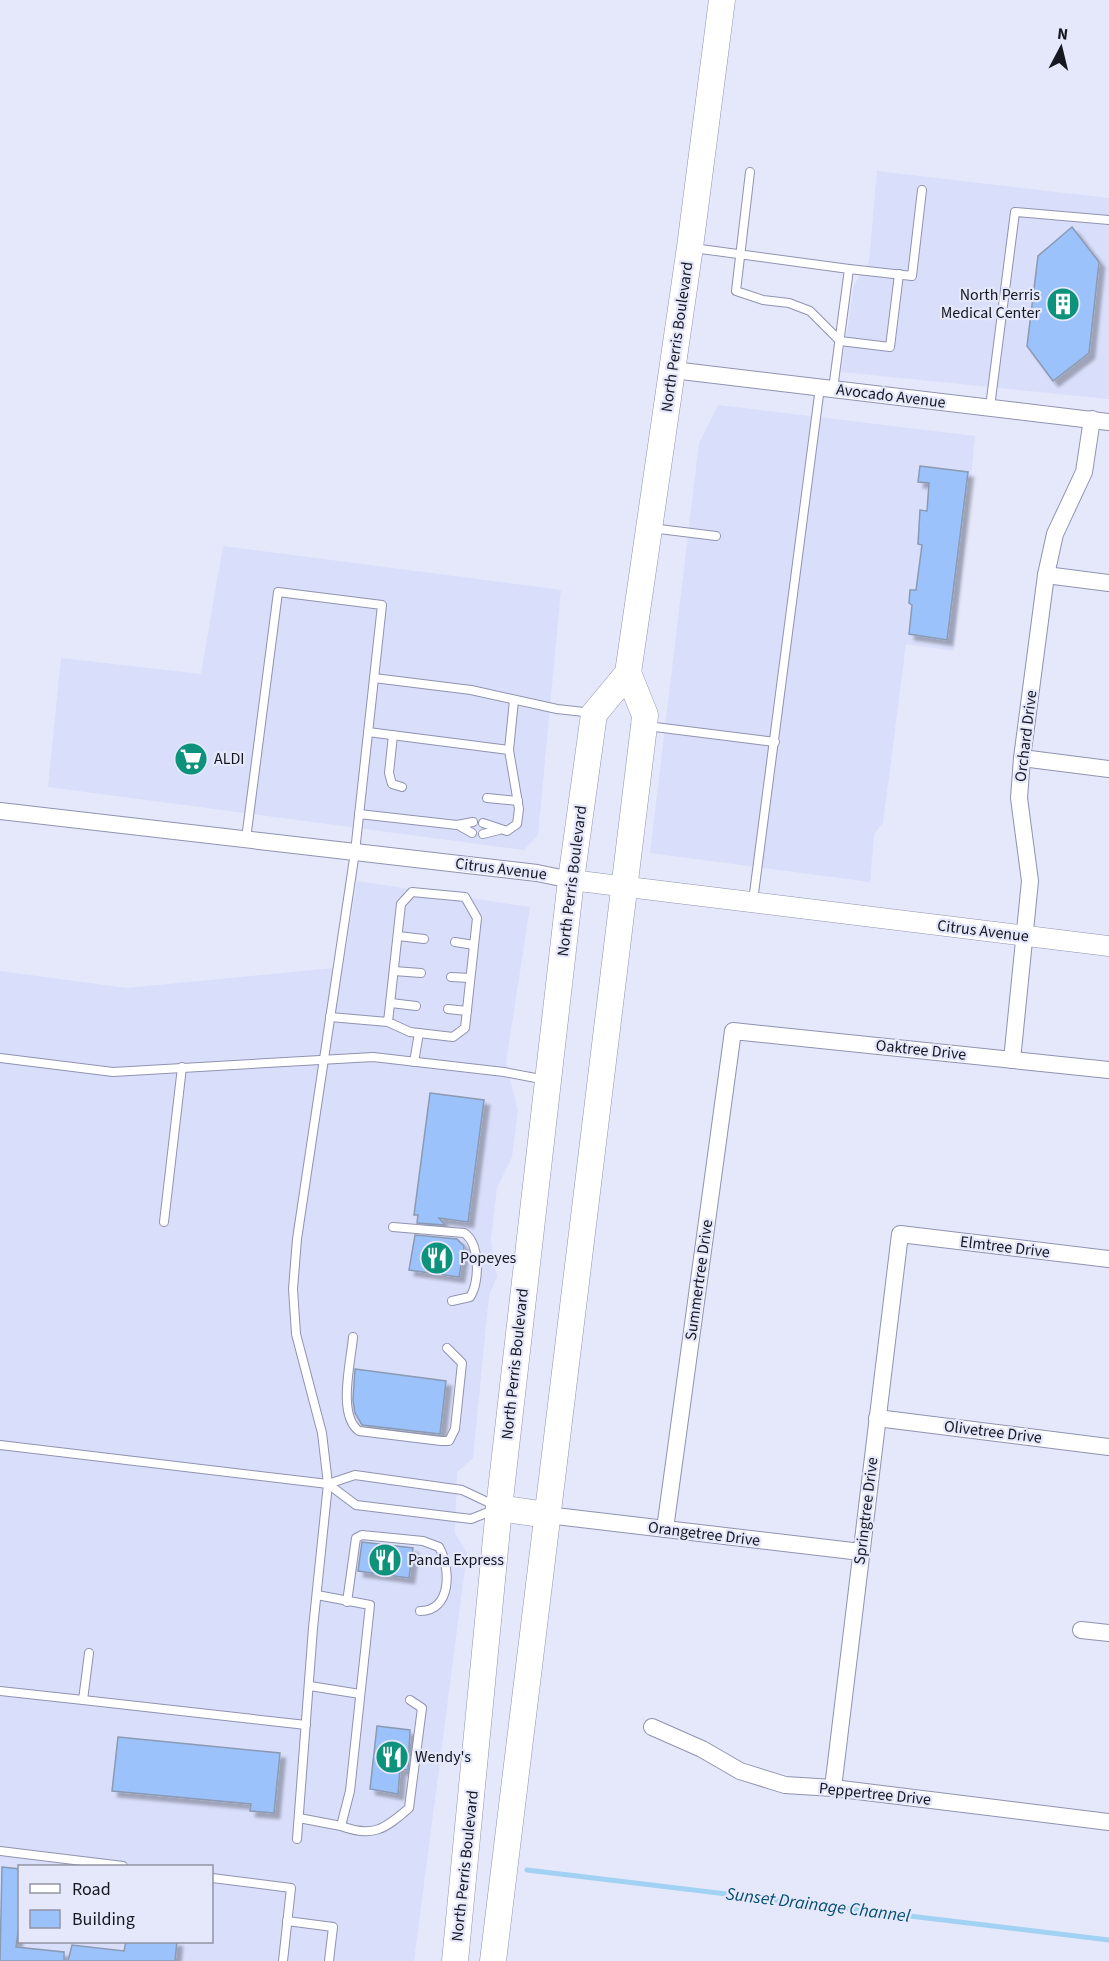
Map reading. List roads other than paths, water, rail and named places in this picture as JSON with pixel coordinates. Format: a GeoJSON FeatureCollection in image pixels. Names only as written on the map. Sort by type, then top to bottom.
{"type":"FeatureCollection","features":[{"type":"Feature","properties":{"kind":"main road","name":"North Perris Boulevard"},"geometry":{"type":"LineString","coordinates":[[628,673],[673,370],[722,0]]}},
{"type":"Feature","properties":{"kind":"main road"},"geometry":{"type":"LineString","coordinates":[[493,1961],[644,726],[645,715],[628,673],[594,714]]}},
{"type":"Feature","properties":{"kind":"main road","name":"North Perris Boulevard"},"geometry":{"type":"LineString","coordinates":[[455,1961],[499,1508],[547,1080],[594,714]]}},
{"type":"Feature","properties":{"kind":"main road"},"geometry":{"type":"LineString","coordinates":[[499,1508],[547,1515]]}},
{"type":"Feature","properties":{"kind":"main road"},"geometry":{"type":"LineString","coordinates":[[459,1931],[472,1961]]}},
{"type":"Feature","properties":{"kind":"street","name":"Avocado Avenue"},"geometry":{"type":"LineString","coordinates":[[673,370],[1101,420]]}},
{"type":"Feature","properties":{"kind":"street","name":"Orchard Drive"},"geometry":{"type":"LineString","coordinates":[[1012,1060],[1030,881],[1019,798],[1022,758],[1046,575],[1055,534],[1084,472],[1101,420]]}},
{"type":"Feature","properties":{"kind":"street"},"geometry":{"type":"LineString","coordinates":[[1046,575],[1109,583]]}},
{"type":"Feature","properties":{"kind":"street"},"geometry":{"type":"LineString","coordinates":[[1022,758],[1109,769]]}},
{"type":"Feature","properties":{"kind":"street","name":"Citrus Avenue"},"geometry":{"type":"LineString","coordinates":[[0,811],[537,873],[623,888],[1109,946]]}},
{"type":"Feature","properties":{"kind":"street","name":"Oaktree Drive"},"geometry":{"type":"LineString","coordinates":[[733,1031],[1109,1070]]}},
{"type":"Feature","properties":{"kind":"street","name":"Summertree Drive"},"geometry":{"type":"LineString","coordinates":[[665,1530],[733,1031]]}},
{"type":"Feature","properties":{"kind":"street","name":"Elmtree Drive"},"geometry":{"type":"LineString","coordinates":[[900,1234],[1109,1259]]}},
{"type":"Feature","properties":{"kind":"street","name":"Springtree Drive"},"geometry":{"type":"LineString","coordinates":[[833,1788],[900,1234]]}},
{"type":"Feature","properties":{"kind":"street","name":"Olivetree Drive"},"geometry":{"type":"LineString","coordinates":[[876,1418],[1109,1447]]}},
{"type":"Feature","properties":{"kind":"street","name":"Orangetree Drive"},"geometry":{"type":"LineString","coordinates":[[547,1515],[861,1552]]}},
{"type":"Feature","properties":{"kind":"street"},"geometry":{"type":"LineString","coordinates":[[1082,1630],[1109,1633]]}},
{"type":"Feature","properties":{"kind":"street","name":"Peppertree Drive"},"geometry":{"type":"LineString","coordinates":[[652,1727],[702,1749],[740,1771],[785,1785],[833,1788],[1109,1822]]}},
{"type":"Feature","properties":{"kind":"lane"},"geometry":{"type":"LineString","coordinates":[[750,172],[736,291],[763,300],[789,303],[810,311],[840,342],[890,347],[899,274]]}},
{"type":"Feature","properties":{"kind":"lane"},"geometry":{"type":"LineString","coordinates":[[690,247],[912,276],[922,190]]}},
{"type":"Feature","properties":{"kind":"lane"},"geometry":{"type":"LineString","coordinates":[[990,407],[1015,212],[1109,220]]}},
{"type":"Feature","properties":{"kind":"lane"},"geometry":{"type":"LineString","coordinates":[[753,903],[826,388],[840,342],[849,269]]}},
{"type":"Feature","properties":{"kind":"lane"},"geometry":{"type":"LineString","coordinates":[[650,528],[716,536]]}},
{"type":"Feature","properties":{"kind":"lane"},"geometry":{"type":"LineString","coordinates":[[246,839],[278,592],[382,605],[355,852],[297,1239],[293,1289],[296,1334],[322,1433],[328,1484],[297,1839]]}},
{"type":"Feature","properties":{"kind":"lane"},"geometry":{"type":"LineString","coordinates":[[374,678],[471,690],[594,714]]}},
{"type":"Feature","properties":{"kind":"lane"},"geometry":{"type":"LineString","coordinates":[[483,823],[507,831],[517,824],[518,801],[509,750],[514,700]]}},
{"type":"Feature","properties":{"kind":"lane"},"geometry":{"type":"LineString","coordinates":[[644,726],[775,742]]}},
{"type":"Feature","properties":{"kind":"lane"},"geometry":{"type":"LineString","coordinates":[[368,732],[509,750]]}},
{"type":"Feature","properties":{"kind":"lane"},"geometry":{"type":"LineString","coordinates":[[393,735],[389,773],[392,783],[402,787]]}},
{"type":"Feature","properties":{"kind":"lane"},"geometry":{"type":"LineString","coordinates":[[487,798],[518,801]]}},
{"type":"Feature","properties":{"kind":"lane"},"geometry":{"type":"LineString","coordinates":[[359,814],[457,825],[473,822]]}},
{"type":"Feature","properties":{"kind":"lane"},"geometry":{"type":"LineString","coordinates":[[457,825],[472,833]]}},
{"type":"Feature","properties":{"kind":"lane"},"geometry":{"type":"LineString","coordinates":[[483,834],[499,830]]}},
{"type":"Feature","properties":{"kind":"lane"},"geometry":{"type":"LineString","coordinates":[[330,1017],[388,1022],[419,1033],[453,1037],[465,1028],[477,918],[465,897],[412,892],[401,904],[388,1022]]}},
{"type":"Feature","properties":{"kind":"lane"},"geometry":{"type":"LineString","coordinates":[[398,936],[424,939]]}},
{"type":"Feature","properties":{"kind":"lane"},"geometry":{"type":"LineString","coordinates":[[455,942],[474,945]]}},
{"type":"Feature","properties":{"kind":"lane"},"geometry":{"type":"LineString","coordinates":[[394,970],[421,973]]}},
{"type":"Feature","properties":{"kind":"lane"},"geometry":{"type":"LineString","coordinates":[[451,977],[470,978]]}},
{"type":"Feature","properties":{"kind":"lane"},"geometry":{"type":"LineString","coordinates":[[390,1003],[416,1006]]}},
{"type":"Feature","properties":{"kind":"lane"},"geometry":{"type":"LineString","coordinates":[[448,1009],[467,1011]]}},
{"type":"Feature","properties":{"kind":"lane"},"geometry":{"type":"LineString","coordinates":[[414,1062],[419,1033]]}},
{"type":"Feature","properties":{"kind":"lane"},"geometry":{"type":"LineString","coordinates":[[0,1058],[113,1072],[373,1058],[547,1080]]}},
{"type":"Feature","properties":{"kind":"lane"},"geometry":{"type":"LineString","coordinates":[[164,1221],[182,1067]]}},
{"type":"Feature","properties":{"kind":"lane"},"geometry":{"type":"LineString","coordinates":[[393,1227],[464,1233],[469,1236],[473,1244],[476,1282],[474,1290],[470,1297],[452,1301]]}},
{"type":"Feature","properties":{"kind":"lane"},"geometry":{"type":"LineString","coordinates":[[353,1337],[346,1409],[354,1427],[359,1431],[441,1441],[449,1441],[455,1429],[462,1363],[447,1348]]}},
{"type":"Feature","properties":{"kind":"lane"},"geometry":{"type":"LineString","coordinates":[[0,1445],[328,1484],[355,1476],[462,1490],[499,1508]]}},
{"type":"Feature","properties":{"kind":"lane"},"geometry":{"type":"LineString","coordinates":[[328,1484],[356,1505],[471,1519],[499,1508]]}},
{"type":"Feature","properties":{"kind":"lane"},"geometry":{"type":"LineString","coordinates":[[347,1602],[356,1538],[362,1535],[423,1541],[439,1547],[443,1554],[446,1579],[445,1593],[439,1606],[431,1611],[420,1611]]}},
{"type":"Feature","properties":{"kind":"lane"},"geometry":{"type":"LineString","coordinates":[[317,1595],[370,1605],[350,1791],[342,1826]]}},
{"type":"Feature","properties":{"kind":"lane"},"geometry":{"type":"LineString","coordinates":[[83,1700],[89,1653]]}},
{"type":"Feature","properties":{"kind":"lane"},"geometry":{"type":"LineString","coordinates":[[310,1686],[360,1694]]}},
{"type":"Feature","properties":{"kind":"lane"},"geometry":{"type":"LineString","coordinates":[[0,1691],[306,1725]]}},
{"type":"Feature","properties":{"kind":"lane"},"geometry":{"type":"LineString","coordinates":[[299,1818],[371,1832],[382,1829],[409,1808],[422,1708],[410,1700]]}},
{"type":"Feature","properties":{"kind":"lane"},"geometry":{"type":"LineString","coordinates":[[0,1851],[115,1865]]}},
{"type":"Feature","properties":{"kind":"lane"},"geometry":{"type":"LineString","coordinates":[[213,1878],[291,1888],[282,1961]]}},
{"type":"Feature","properties":{"kind":"lane"},"geometry":{"type":"LineString","coordinates":[[287,1922],[333,1927],[329,1961]]}},
{"type":"Feature","properties":{"kind":"waterway","name":"Sunset Drainage Channel"},"geometry":{"type":"LineString","coordinates":[[527,1870],[1109,1940]]}},
{"type":"Feature","properties":{"kind":"place","name":"North Perris Medical Center"},"geometry":{"type":"Point","coordinates":[1063,304]}},
{"type":"Feature","properties":{"kind":"place","name":"ALDI"},"geometry":{"type":"Point","coordinates":[191,759]}},
{"type":"Feature","properties":{"kind":"place","name":"Popeyes"},"geometry":{"type":"Point","coordinates":[437,1258]}},
{"type":"Feature","properties":{"kind":"place","name":"Panda Express"},"geometry":{"type":"Point","coordinates":[385,1560]}},
{"type":"Feature","properties":{"kind":"place","name":"Wendy's"},"geometry":{"type":"Point","coordinates":[392,1757]}}]}
